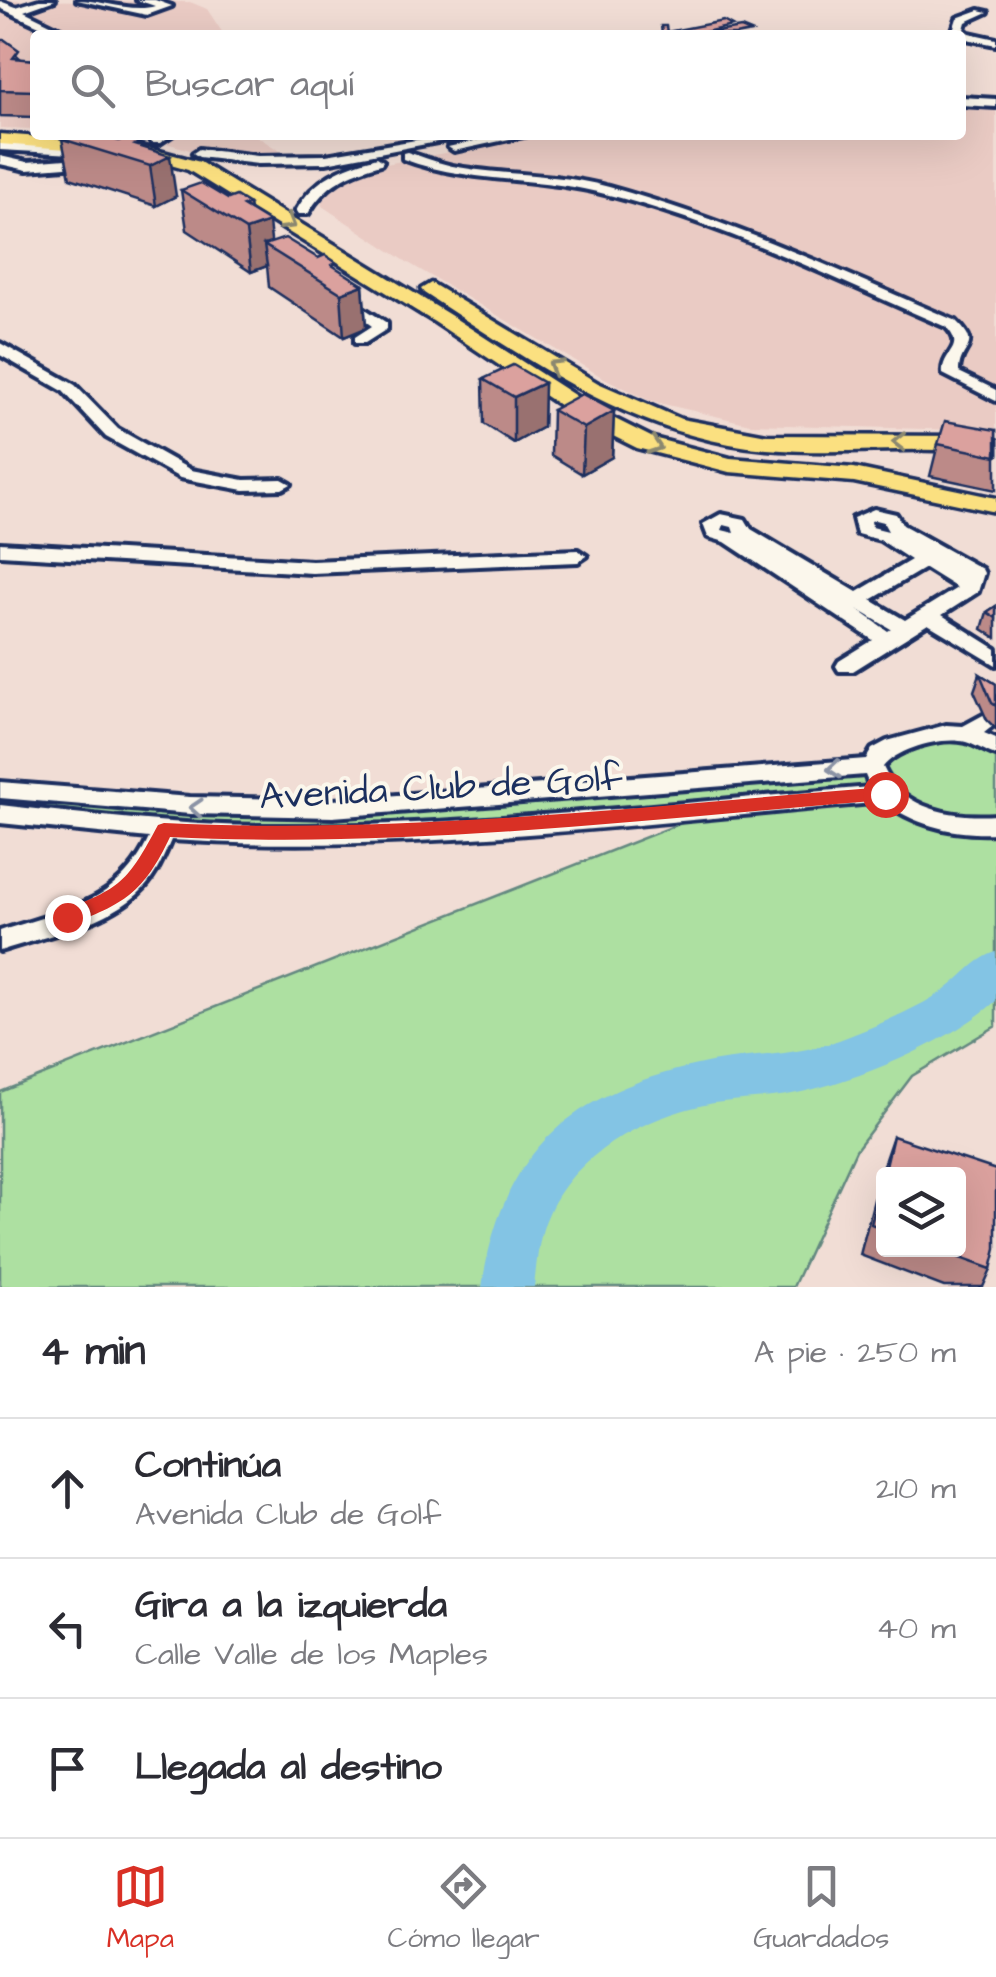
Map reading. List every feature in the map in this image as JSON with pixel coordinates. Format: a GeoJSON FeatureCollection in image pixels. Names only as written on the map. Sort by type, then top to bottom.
{"type":"FeatureCollection","features":[{"type":"Feature","properties":{"kind":"main road"},"geometry":{"type":"LineString","coordinates":[[0,128],[30,130]]}},
{"type":"Feature","properties":{"kind":"main road"},"geometry":{"type":"LineString","coordinates":[[0,138],[30,139]]}},
{"type":"Feature","properties":{"kind":"main road"},"geometry":{"type":"LineString","coordinates":[[45,140],[195,146],[619,406],[664,424],[769,442],[996,446]]}},
{"type":"Feature","properties":{"kind":"main road"},"geometry":{"type":"LineString","coordinates":[[154,142],[443,319],[591,416],[645,443],[729,465],[854,475],[996,506]]}},
{"type":"Feature","properties":{"kind":"street"},"geometry":{"type":"LineString","coordinates":[[7,15],[50,0]]}},
{"type":"Feature","properties":{"kind":"street"},"geometry":{"type":"LineString","coordinates":[[82,0],[148,12],[167,6],[142,0]]}},
{"type":"Feature","properties":{"kind":"street"},"geometry":{"type":"LineString","coordinates":[[0,4],[7,15],[30,30]]}},
{"type":"Feature","properties":{"kind":"street"},"geometry":{"type":"LineString","coordinates":[[958,30],[961,20],[982,12]]}},
{"type":"Feature","properties":{"kind":"street"},"geometry":{"type":"LineString","coordinates":[[7,15],[53,30]]}},
{"type":"Feature","properties":{"kind":"street"},"geometry":{"type":"LineString","coordinates":[[966,36],[996,42]]}},
{"type":"Feature","properties":{"kind":"street"},"geometry":{"type":"LineString","coordinates":[[966,101],[996,104]]}},
{"type":"Feature","properties":{"kind":"street"},"geometry":{"type":"LineString","coordinates":[[195,146],[258,160],[326,160],[440,140]]}},
{"type":"Feature","properties":{"kind":"street"},"geometry":{"type":"LineString","coordinates":[[303,210],[309,196],[326,181],[365,164],[494,140]]}},
{"type":"Feature","properties":{"kind":"street"},"geometry":{"type":"LineString","coordinates":[[0,160],[16,166],[50,157],[154,142]]}},
{"type":"Feature","properties":{"kind":"street"},"geometry":{"type":"LineString","coordinates":[[0,146],[24,147],[50,157],[114,164]]}},
{"type":"Feature","properties":{"kind":"street"},"geometry":{"type":"LineString","coordinates":[[406,156],[442,168],[578,184],[711,222],[952,324],[962,335],[963,345],[950,365],[951,374],[996,396]]}},
{"type":"Feature","properties":{"kind":"street"},"geometry":{"type":"LineString","coordinates":[[332,291],[382,326],[360,340]]}},
{"type":"Feature","properties":{"kind":"street"},"geometry":{"type":"LineString","coordinates":[[0,348],[70,388],[112,433],[186,474],[244,484],[282,484]]}},
{"type":"Feature","properties":{"kind":"street"},"geometry":{"type":"LineString","coordinates":[[0,549],[312,567],[578,556]]}},
{"type":"Feature","properties":{"kind":"street"},"geometry":{"type":"LineString","coordinates":[[846,666],[971,588],[931,556],[849,605]]}},
{"type":"Feature","properties":{"kind":"street"},"geometry":{"type":"LineString","coordinates":[[796,572],[896,635]]}},
{"type":"Feature","properties":{"kind":"street"},"geometry":{"type":"LineString","coordinates":[[933,612],[971,636],[996,658]]}},
{"type":"Feature","properties":{"kind":"street"},"geometry":{"type":"LineString","coordinates":[[971,636],[996,646]]}},
{"type":"Feature","properties":{"kind":"street","name":"Avenida Club de Golf"},"geometry":{"type":"LineString","coordinates":[[0,790],[206,809],[300,811],[872,766],[880,755],[916,738],[946,733],[985,734]]}},
{"type":"Feature","properties":{"kind":"street"},"geometry":{"type":"LineString","coordinates":[[872,766],[885,794]]}},
{"type":"Feature","properties":{"kind":"street","name":"Avenida Club de Golf"},"geometry":{"type":"LineString","coordinates":[[0,814],[164,830],[269,835],[380,833],[885,794],[914,809],[984,826],[996,839]]}},
{"type":"Feature","properties":{"kind":"street"},"geometry":{"type":"LineString","coordinates":[[0,941],[101,904],[132,886],[164,830]]}},
{"type":"Feature","properties":{"kind":"shaded area"},"geometry":{"type":"Polygon","coordinates":[[[0,0],[190,2],[207,9],[221,30],[30,30],[30,129],[0,128],[0,0]]]}},
{"type":"Feature","properties":{"kind":"shaded area"},"geometry":{"type":"Polygon","coordinates":[[[966,106],[996,109],[996,431],[750,424],[650,401],[602,377],[407,262],[322,206],[321,201],[337,183],[375,166],[513,140],[966,140],[966,106]]]}},
{"type":"Feature","properties":{"kind":"shaded area"},"geometry":{"type":"Polygon","coordinates":[[[156,140],[263,140],[295,161],[200,153],[156,140]]]}},
{"type":"Feature","properties":{"kind":"green space"},"geometry":{"type":"Polygon","coordinates":[[[946,733],[996,747],[996,1026],[912,1076],[856,1150],[793,1287],[0,1287],[0,1092],[722,807],[380,833],[0,814],[0,791],[206,809],[872,766],[946,733]]]}},
{"type":"Feature","properties":{"kind":"building"},"geometry":{"type":"Polygon","coordinates":[[[723,21],[732,26],[714,30],[677,30],[723,21]]]}},
{"type":"Feature","properties":{"kind":"building"},"geometry":{"type":"Polygon","coordinates":[[[0,40],[5,40],[19,50],[13,58],[30,60],[30,91],[0,90],[0,40]]]}},
{"type":"Feature","properties":{"kind":"building"},"geometry":{"type":"Polygon","coordinates":[[[65,140],[131,140],[170,156],[150,166],[65,140]]]}},
{"type":"Feature","properties":{"kind":"building"},"geometry":{"type":"Polygon","coordinates":[[[201,183],[228,199],[236,196],[249,204],[243,206],[269,222],[246,230],[181,190],[201,183]]]}},
{"type":"Feature","properties":{"kind":"building"},"geometry":{"type":"Polygon","coordinates":[[[285,238],[318,258],[325,255],[337,263],[332,265],[363,285],[341,293],[264,245],[285,238]]]}},
{"type":"Feature","properties":{"kind":"building"},"geometry":{"type":"Polygon","coordinates":[[[513,365],[544,383],[514,397],[483,379],[513,365]]]}},
{"type":"Feature","properties":{"kind":"building"},"geometry":{"type":"Polygon","coordinates":[[[582,394],[614,411],[584,428],[552,410],[582,394]]]}},
{"type":"Feature","properties":{"kind":"building"},"geometry":{"type":"Polygon","coordinates":[[[945,421],[996,430],[996,456],[938,444],[945,421]]]}},
{"type":"Feature","properties":{"kind":"building"},"geometry":{"type":"Polygon","coordinates":[[[980,674],[996,684],[996,706],[992,703],[980,674]]]}},
{"type":"Feature","properties":{"kind":"building"},"geometry":{"type":"Polygon","coordinates":[[[893,1136],[996,1170],[996,1249],[991,1269],[958,1257],[966,1257],[966,1167],[886,1167],[893,1136]]]}},
{"type":"Feature","properties":{"kind":"waterway"},"geometry":{"type":"LineString","coordinates":[[508,1287],[514,1244],[525,1207],[543,1175],[595,1127],[666,1095],[717,1082],[797,1073],[855,1055],[946,1013],[978,990],[996,970]]}},
{"type":"Feature","properties":{"kind":"route"},"geometry":{"type":"LineString","coordinates":[[67,917],[132,886],[164,830],[269,835],[380,833],[885,794]]}}]}
